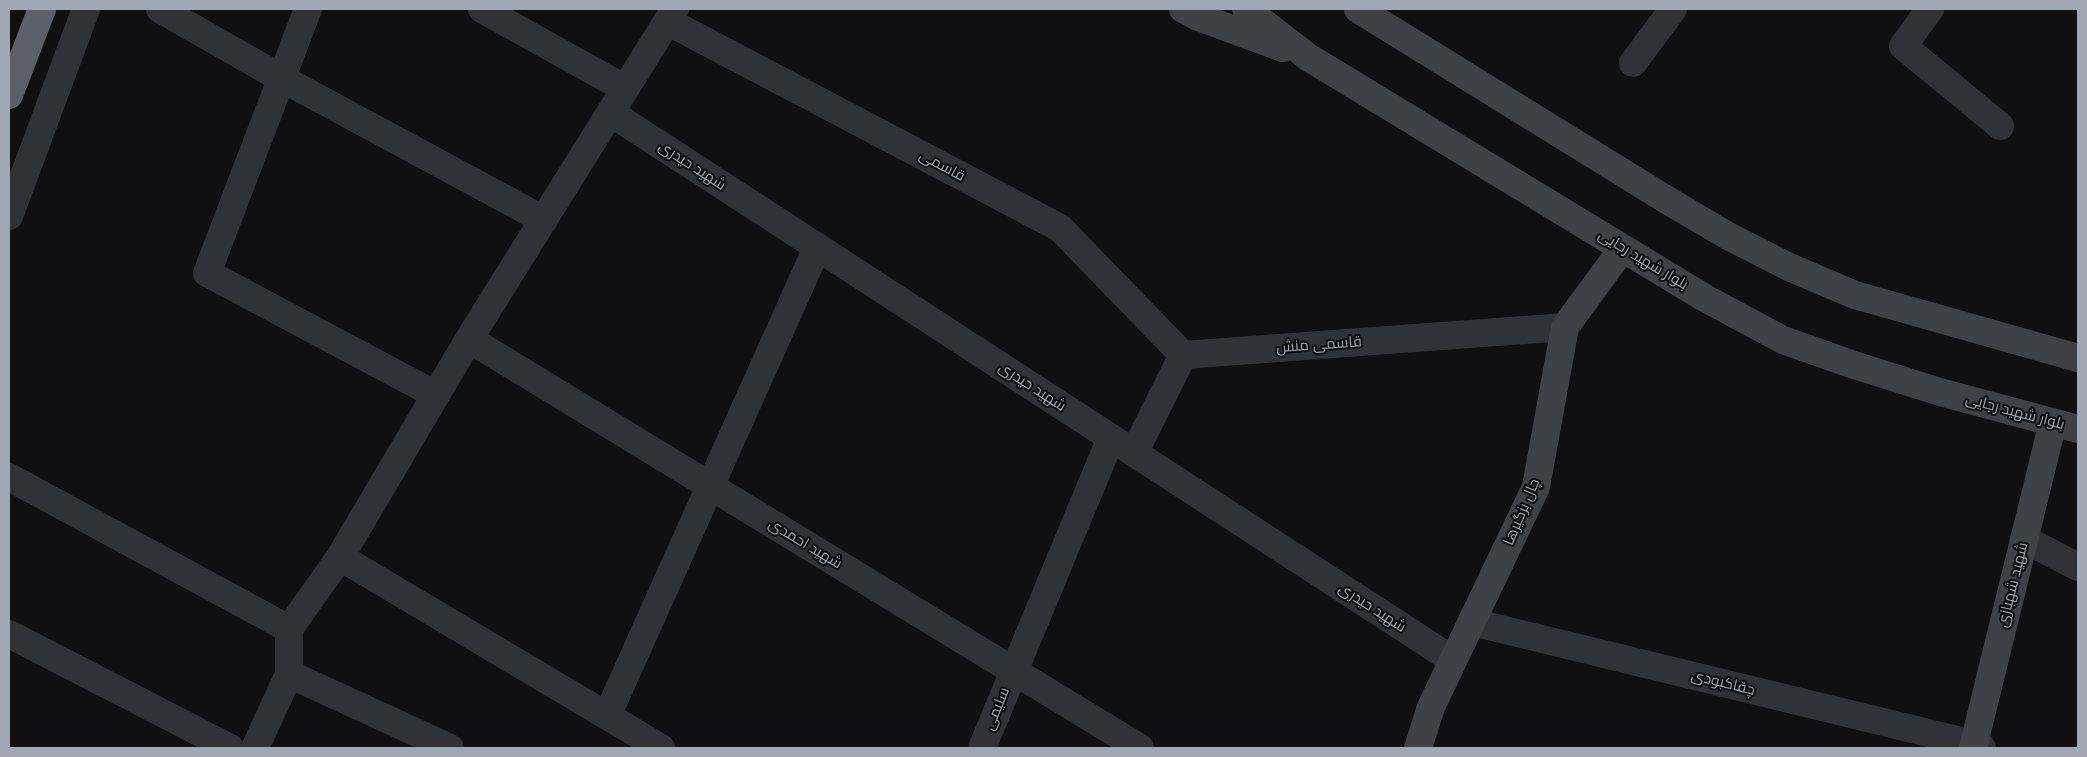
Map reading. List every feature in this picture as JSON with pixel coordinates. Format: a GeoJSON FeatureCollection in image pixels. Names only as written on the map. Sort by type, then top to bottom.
{"type":"FeatureCollection","features":[{"type":"Feature","properties":{"kind":"highway"},"geometry":{"type":"LineString","coordinates":[[9,95],[42,9]]}},
{"type":"Feature","properties":{"kind":"main road"},"geometry":{"type":"LineString","coordinates":[[1183,9],[1196,16],[1308,57]]}},
{"type":"Feature","properties":{"kind":"main road","name":"بلوار شهید رجایی"},"geometry":{"type":"LineString","coordinates":[[1246,9],[1308,57],[1703,297],[1783,340],[1940,392],[2066,426]]}},
{"type":"Feature","properties":{"kind":"main road"},"geometry":{"type":"LineString","coordinates":[[1358,9],[1728,236],[1789,267],[1855,295],[2078,358]]}},
{"type":"Feature","properties":{"kind":"main road","name":"چال بزگیرها"},"geometry":{"type":"LineString","coordinates":[[1418,748],[1431,707],[1536,487],[1565,328],[1623,248]]}},
{"type":"Feature","properties":{"kind":"main road","name":"شهید شهبازی"},"geometry":{"type":"LineString","coordinates":[[1976,747],[2024,539],[2066,426]]}},
{"type":"Feature","properties":{"kind":"street"},"geometry":{"type":"LineString","coordinates":[[9,216],[86,9]]}},
{"type":"Feature","properties":{"kind":"street"},"geometry":{"type":"LineString","coordinates":[[160,9],[281,78],[544,220]]}},
{"type":"Feature","properties":{"kind":"street"},"geometry":{"type":"LineString","coordinates":[[308,9],[207,273],[436,395]]}},
{"type":"Feature","properties":{"kind":"street"},"geometry":{"type":"LineString","coordinates":[[482,9],[624,88]]}},
{"type":"Feature","properties":{"kind":"street"},"geometry":{"type":"LineString","coordinates":[[1633,63],[1673,9]]}},
{"type":"Feature","properties":{"kind":"street"},"geometry":{"type":"LineString","coordinates":[[1930,9],[1904,46],[2000,126]]}},
{"type":"Feature","properties":{"kind":"street"},"geometry":{"type":"LineString","coordinates":[[255,748],[289,674],[289,629],[340,557],[469,339],[671,15]]}},
{"type":"Feature","properties":{"kind":"street","name":"قاسمی"},"geometry":{"type":"LineString","coordinates":[[671,15],[1060,228],[1183,355]]}},
{"type":"Feature","properties":{"kind":"street","name":"شهید حیدری"},"geometry":{"type":"LineString","coordinates":[[611,114],[1453,660]]}},
{"type":"Feature","properties":{"kind":"street"},"geometry":{"type":"LineString","coordinates":[[607,716],[818,248]]}},
{"type":"Feature","properties":{"kind":"street","name":"قاسمی منش"},"geometry":{"type":"LineString","coordinates":[[1183,355],[1565,328]]}},
{"type":"Feature","properties":{"kind":"street","name":"شهید احمدی"},"geometry":{"type":"LineString","coordinates":[[469,339],[1140,748]]}},
{"type":"Feature","properties":{"kind":"street"},"geometry":{"type":"LineString","coordinates":[[1134,453],[1183,355]]}},
{"type":"Feature","properties":{"kind":"street","name":"سلیمی"},"geometry":{"type":"LineString","coordinates":[[982,748],[1111,438]]}},
{"type":"Feature","properties":{"kind":"street"},"geometry":{"type":"LineString","coordinates":[[9,477],[289,629]]}},
{"type":"Feature","properties":{"kind":"street"},"geometry":{"type":"LineString","coordinates":[[2024,539],[2078,567]]}},
{"type":"Feature","properties":{"kind":"street"},"geometry":{"type":"LineString","coordinates":[[340,557],[662,748]]}},
{"type":"Feature","properties":{"kind":"street","name":"چقاکبودی"},"geometry":{"type":"LineString","coordinates":[[1472,622],[1976,747]]}},
{"type":"Feature","properties":{"kind":"street"},"geometry":{"type":"LineString","coordinates":[[9,634],[230,748]]}},
{"type":"Feature","properties":{"kind":"street"},"geometry":{"type":"LineString","coordinates":[[289,674],[450,748]]}}]}
